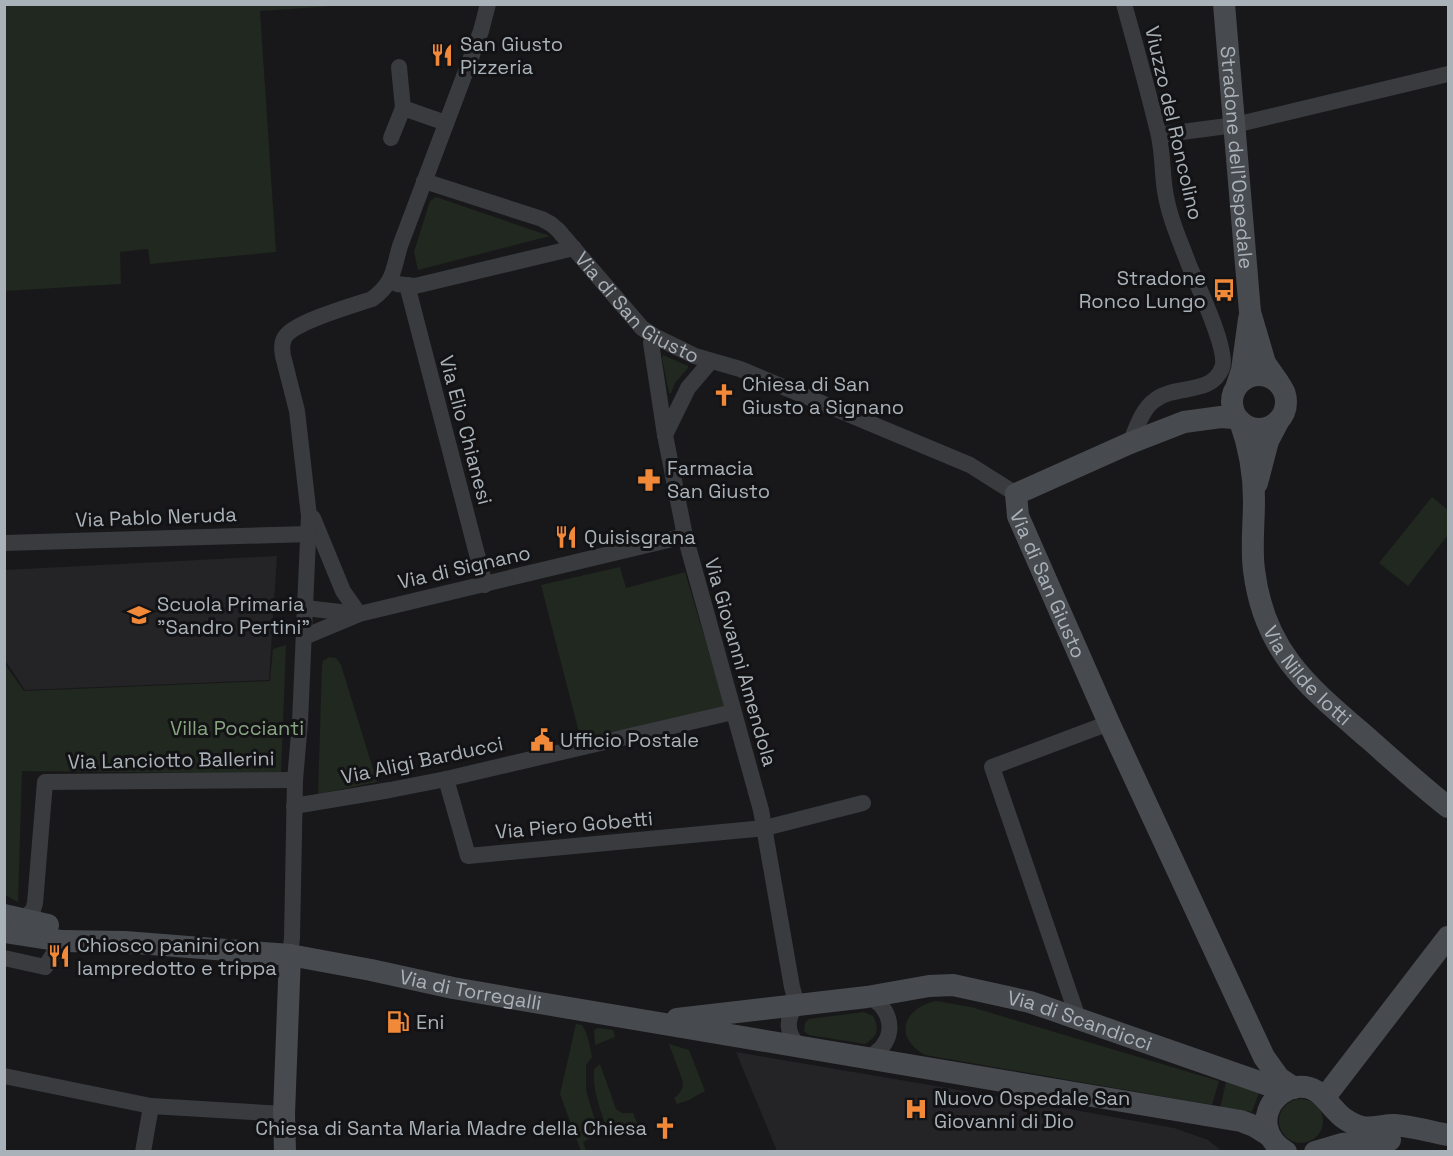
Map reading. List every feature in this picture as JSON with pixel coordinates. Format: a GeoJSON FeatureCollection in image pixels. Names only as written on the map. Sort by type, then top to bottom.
{"type":"FeatureCollection","features":[{"type":"Feature","properties":{"kind":"main road","name":"Stradone dell'Ospedale"},"geometry":{"type":"LineString","coordinates":[[1224,4],[1250,312],[1265,363],[1280,383]]}},
{"type":"Feature","properties":{"kind":"main road","name":"Stradone dell'Ospedale"},"geometry":{"type":"LineString","coordinates":[[1237,386],[1242,370],[1250,312]]}},
{"type":"Feature","properties":{"kind":"main road"},"geometry":{"type":"LineString","coordinates":[[1016,494],[1130,443],[1184,422],[1220,402],[1246,378],[1257,374],[1269,376],[1280,383],[1284,389],[1287,403],[1283,415],[1270,428],[1260,430],[1233,418],[1221,417],[1184,422]]}},
{"type":"Feature","properties":{"kind":"main road"},"geometry":{"type":"LineString","coordinates":[[1237,386],[1232,396],[1232,406],[1240,421]]}},
{"type":"Feature","properties":{"kind":"main road","name":"Via Nilde Iotti"},"geometry":{"type":"LineString","coordinates":[[1254,500],[1268,441],[1279,420]]}},
{"type":"Feature","properties":{"kind":"main road","name":"Via Nilde Iotti"},"geometry":{"type":"LineString","coordinates":[[1240,421],[1245,436],[1254,500],[1252,542],[1256,583],[1269,627],[1292,665],[1314,690],[1448,808]]}},
{"type":"Feature","properties":{"kind":"main road","name":"Via di San Giusto"},"geometry":{"type":"LineString","coordinates":[[1016,494],[1018,516],[1109,723],[1264,1057],[1289,1089]]}},
{"type":"Feature","properties":{"kind":"main road"},"geometry":{"type":"LineString","coordinates":[[11,922],[62,941],[125,942]]}},
{"type":"Feature","properties":{"kind":"main road"},"geometry":{"type":"LineString","coordinates":[[11,922],[125,942]]}},
{"type":"Feature","properties":{"kind":"main road"},"geometry":{"type":"LineString","coordinates":[[1327,1101],[1449,937]]}},
{"type":"Feature","properties":{"kind":"main road","name":"Via di Torregalli"},"geometry":{"type":"LineString","coordinates":[[125,942],[290,955],[453,988],[809,1050],[1241,1121],[1270,1136]]}},
{"type":"Feature","properties":{"kind":"main road"},"geometry":{"type":"LineString","coordinates":[[285,1152],[284,1114],[290,955]]}},
{"type":"Feature","properties":{"kind":"main road","name":"Via di Scandicci"},"geometry":{"type":"LineString","coordinates":[[797,1005],[867,997],[929,986],[953,985],[1030,1002],[1289,1089],[1303,1087],[1312,1089],[1339,1114],[1361,1127],[1396,1125],[1449,1137]]}},
{"type":"Feature","properties":{"kind":"main road","name":"Via di Torregalli"},"geometry":{"type":"LineString","coordinates":[[652,1022],[797,1005]]}},
{"type":"Feature","properties":{"kind":"main road"},"geometry":{"type":"LineString","coordinates":[[1286,1152],[1278,1147],[1270,1136],[1267,1119],[1272,1102],[1289,1089]]}},
{"type":"Feature","properties":{"kind":"main road","name":"Via di Scandicci"},"geometry":{"type":"LineString","coordinates":[[1317,1151],[1329,1140],[1334,1127],[1335,1113],[1327,1101]]}},
{"type":"Feature","properties":{"kind":"main road","name":"Via di Scandicci"},"geometry":{"type":"LineString","coordinates":[[1317,1151],[1342,1144],[1449,1137]]}},
{"type":"Feature","properties":{"kind":"street"},"geometry":{"type":"LineString","coordinates":[[290,955],[295,780],[309,534],[308,504],[297,411],[283,356],[283,343],[285,336],[292,330],[372,299],[389,283],[400,246],[481,31],[488,4]]}},
{"type":"Feature","properties":{"kind":"street","name":"Viuzzo del Roncolino"},"geometry":{"type":"LineString","coordinates":[[1124,4],[1159,135],[1165,191],[1170,213],[1218,336],[1224,363],[1218,375],[1207,384],[1167,393],[1157,398],[1148,407],[1130,443]]}},
{"type":"Feature","properties":{"kind":"street"},"geometry":{"type":"LineString","coordinates":[[391,138],[403,108],[399,68]]}},
{"type":"Feature","properties":{"kind":"street"},"geometry":{"type":"LineString","coordinates":[[1159,135],[1235,125],[1449,74]]}},
{"type":"Feature","properties":{"kind":"street"},"geometry":{"type":"LineString","coordinates":[[403,108],[446,123]]}},
{"type":"Feature","properties":{"kind":"street","name":"Via di San Giusto"},"geometry":{"type":"LineString","coordinates":[[424,181],[542,219],[551,224],[648,332],[695,356],[740,369],[944,454],[981,471],[1016,494]]}},
{"type":"Feature","properties":{"kind":"street"},"geometry":{"type":"LineString","coordinates":[[389,283],[415,286],[574,248]]}},
{"type":"Feature","properties":{"kind":"street","name":"Via Elio Chianesi"},"geometry":{"type":"LineString","coordinates":[[407,285],[485,585]]}},
{"type":"Feature","properties":{"kind":"street","name":"Via Giovanni Amendola"},"geometry":{"type":"LineString","coordinates":[[648,332],[685,536],[765,828],[797,1005]]}},
{"type":"Feature","properties":{"kind":"street"},"geometry":{"type":"LineString","coordinates":[[665,435],[688,388],[711,361]]}},
{"type":"Feature","properties":{"kind":"street"},"geometry":{"type":"LineString","coordinates":[[308,504],[343,591],[359,614]]}},
{"type":"Feature","properties":{"kind":"street","name":"Via Pablo Neruda"},"geometry":{"type":"LineString","coordinates":[[4,543],[309,534]]}},
{"type":"Feature","properties":{"kind":"street","name":"Via di Signano"},"geometry":{"type":"LineString","coordinates":[[359,614],[685,536]]}},
{"type":"Feature","properties":{"kind":"street"},"geometry":{"type":"LineString","coordinates":[[305,608],[359,614]]}},
{"type":"Feature","properties":{"kind":"street"},"geometry":{"type":"LineString","coordinates":[[304,637],[359,614]]}},
{"type":"Feature","properties":{"kind":"street","name":"Via Aligi Barducci"},"geometry":{"type":"LineString","coordinates":[[294,807],[446,778],[733,712]]}},
{"type":"Feature","properties":{"kind":"street"},"geometry":{"type":"LineString","coordinates":[[1078,1018],[992,767],[1109,723]]}},
{"type":"Feature","properties":{"kind":"street","name":"Via Piero Gobetti"},"geometry":{"type":"LineString","coordinates":[[446,778],[468,856],[765,828]]}},
{"type":"Feature","properties":{"kind":"street","name":"Via Lanciotto Ballerini"},"geometry":{"type":"LineString","coordinates":[[11,922],[33,910],[35,903],[45,782],[295,780]]}},
{"type":"Feature","properties":{"kind":"street"},"geometry":{"type":"LineString","coordinates":[[765,828],[863,803]]}},
{"type":"Feature","properties":{"kind":"street"},"geometry":{"type":"LineString","coordinates":[[4,958],[45,967],[62,941]]}},
{"type":"Feature","properties":{"kind":"street"},"geometry":{"type":"LineString","coordinates":[[867,997],[875,1000],[883,1008],[888,1017],[890,1030],[887,1040],[880,1049],[867,1059]]}},
{"type":"Feature","properties":{"kind":"street"},"geometry":{"type":"LineString","coordinates":[[797,1005],[791,1014],[788,1028],[791,1038],[800,1047]]}},
{"type":"Feature","properties":{"kind":"street"},"geometry":{"type":"LineString","coordinates":[[4,1076],[151,1106],[284,1114]]}},
{"type":"Feature","properties":{"kind":"street"},"geometry":{"type":"LineString","coordinates":[[143,1152],[151,1106]]}},
{"type":"Feature","properties":{"kind":"shaded area","name":"Scuola Primaria \"Sandro Pertini\""},"geometry":{"type":"Polygon","coordinates":[[[277,556],[269,680],[25,690],[5,660],[5,570],[277,556]]]}},
{"type":"Feature","properties":{"kind":"shaded area","name":"Nuovo Ospedale San Giovanni di Dio"},"geometry":{"type":"Polygon","coordinates":[[[736,1052],[1174,1128],[1208,1140],[1222,1151],[777,1151],[736,1052]]]}},
{"type":"Feature","properties":{"kind":"green space"},"geometry":{"type":"Polygon","coordinates":[[[4,5],[350,5],[260,11],[276,252],[150,264],[148,249],[120,252],[121,284],[5,291],[4,5]]]}},
{"type":"Feature","properties":{"kind":"green space"},"geometry":{"type":"Polygon","coordinates":[[[436,197],[550,236],[418,270],[414,252],[430,201],[436,197]]]}},
{"type":"Feature","properties":{"kind":"green space"},"geometry":{"type":"Polygon","coordinates":[[[663,355],[688,366],[675,383],[671,393],[669,393],[663,355]]]}},
{"type":"Feature","properties":{"kind":"green space"},"geometry":{"type":"Polygon","coordinates":[[[1432,497],[1448,510],[1448,535],[1408,586],[1379,563],[1432,497]]]}},
{"type":"Feature","properties":{"kind":"green space"},"geometry":{"type":"Polygon","coordinates":[[[620,567],[626,588],[685,572],[725,706],[581,740],[541,585],[620,567]]]}},
{"type":"Feature","properties":{"kind":"green space","name":"Villa Poccianti"},"geometry":{"type":"Polygon","coordinates":[[[286,645],[281,774],[22,771],[18,902],[5,895],[4,663],[24,691],[270,681],[273,649],[286,645]]]}},
{"type":"Feature","properties":{"kind":"green space"},"geometry":{"type":"Polygon","coordinates":[[[329,657],[336,658],[341,665],[377,782],[318,794],[322,666],[323,661],[329,657]]]}},
{"type":"Feature","properties":{"kind":"green space"},"geometry":{"type":"Polygon","coordinates":[[[936,1001],[971,1007],[1219,1081],[1212,1105],[925,1055],[909,1040],[906,1024],[916,1010],[936,1001]]]}},
{"type":"Feature","properties":{"kind":"green space"},"geometry":{"type":"Polygon","coordinates":[[[864,1012],[873,1016],[877,1029],[875,1035],[865,1044],[809,1035],[804,1031],[805,1023],[809,1019],[864,1012]]]}},
{"type":"Feature","properties":{"kind":"green space"},"geometry":{"type":"Polygon","coordinates":[[[576,1024],[582,1025],[584,1029],[592,1057],[586,1065],[586,1090],[598,1131],[598,1135],[583,1142],[586,1151],[581,1151],[560,1094],[576,1024]]]}},
{"type":"Feature","properties":{"kind":"green space"},"geometry":{"type":"Polygon","coordinates":[[[598,1028],[613,1030],[615,1037],[595,1045],[594,1030],[598,1028]]]}},
{"type":"Feature","properties":{"kind":"green space"},"geometry":{"type":"Polygon","coordinates":[[[669,1044],[689,1050],[705,1091],[677,1104],[674,1098],[681,1091],[683,1082],[669,1044]]]}},
{"type":"Feature","properties":{"kind":"green space"},"geometry":{"type":"Polygon","coordinates":[[[600,1064],[616,1109],[622,1113],[633,1113],[638,1125],[613,1134],[607,1130],[594,1085],[594,1069],[600,1064]]]}},
{"type":"Feature","properties":{"kind":"green space"},"geometry":{"type":"Polygon","coordinates":[[[1226,1082],[1259,1093],[1252,1112],[1229,1108],[1220,1109],[1226,1082]]]}},
{"type":"Feature","properties":{"kind":"green space"},"geometry":{"type":"Polygon","coordinates":[[[1301,1099],[1317,1105],[1323,1121],[1317,1137],[1301,1143],[1285,1137],[1279,1121],[1285,1105],[1301,1099]]]}},
{"type":"Feature","properties":{"kind":"place","name":"San Giusto Pizzeria"},"geometry":{"type":"Point","coordinates":[442,55]}},
{"type":"Feature","properties":{"kind":"place","name":"Stradone Ronco Lungo"},"geometry":{"type":"Point","coordinates":[1224,290]}},
{"type":"Feature","properties":{"kind":"place","name":"Chiesa di San Giusto a Signano"},"geometry":{"type":"Point","coordinates":[724,395]}},
{"type":"Feature","properties":{"kind":"place","name":"Farmacia San Giusto"},"geometry":{"type":"Point","coordinates":[649,480]}},
{"type":"Feature","properties":{"kind":"place","name":"Quisisgrana"},"geometry":{"type":"Point","coordinates":[566,537]}},
{"type":"Feature","properties":{"kind":"place","name":"Scuola Primaria \"Sandro Pertini\""},"geometry":{"type":"Point","coordinates":[139,615]}},
{"type":"Feature","properties":{"kind":"place","name":"Ufficio Postale"},"geometry":{"type":"Point","coordinates":[542,740]}},
{"type":"Feature","properties":{"kind":"place","name":"Chiosco panini con lampredotto e trippa"},"geometry":{"type":"Point","coordinates":[59,956]}},
{"type":"Feature","properties":{"kind":"place","name":"Eni"},"geometry":{"type":"Point","coordinates":[398,1022]}},
{"type":"Feature","properties":{"kind":"place","name":"Nuovo Ospedale San Giovanni di Dio"},"geometry":{"type":"Point","coordinates":[916,1109]}},
{"type":"Feature","properties":{"kind":"place","name":"Chiesa di Santa Maria Madre della Chiesa"},"geometry":{"type":"Point","coordinates":[665,1128]}}]}
